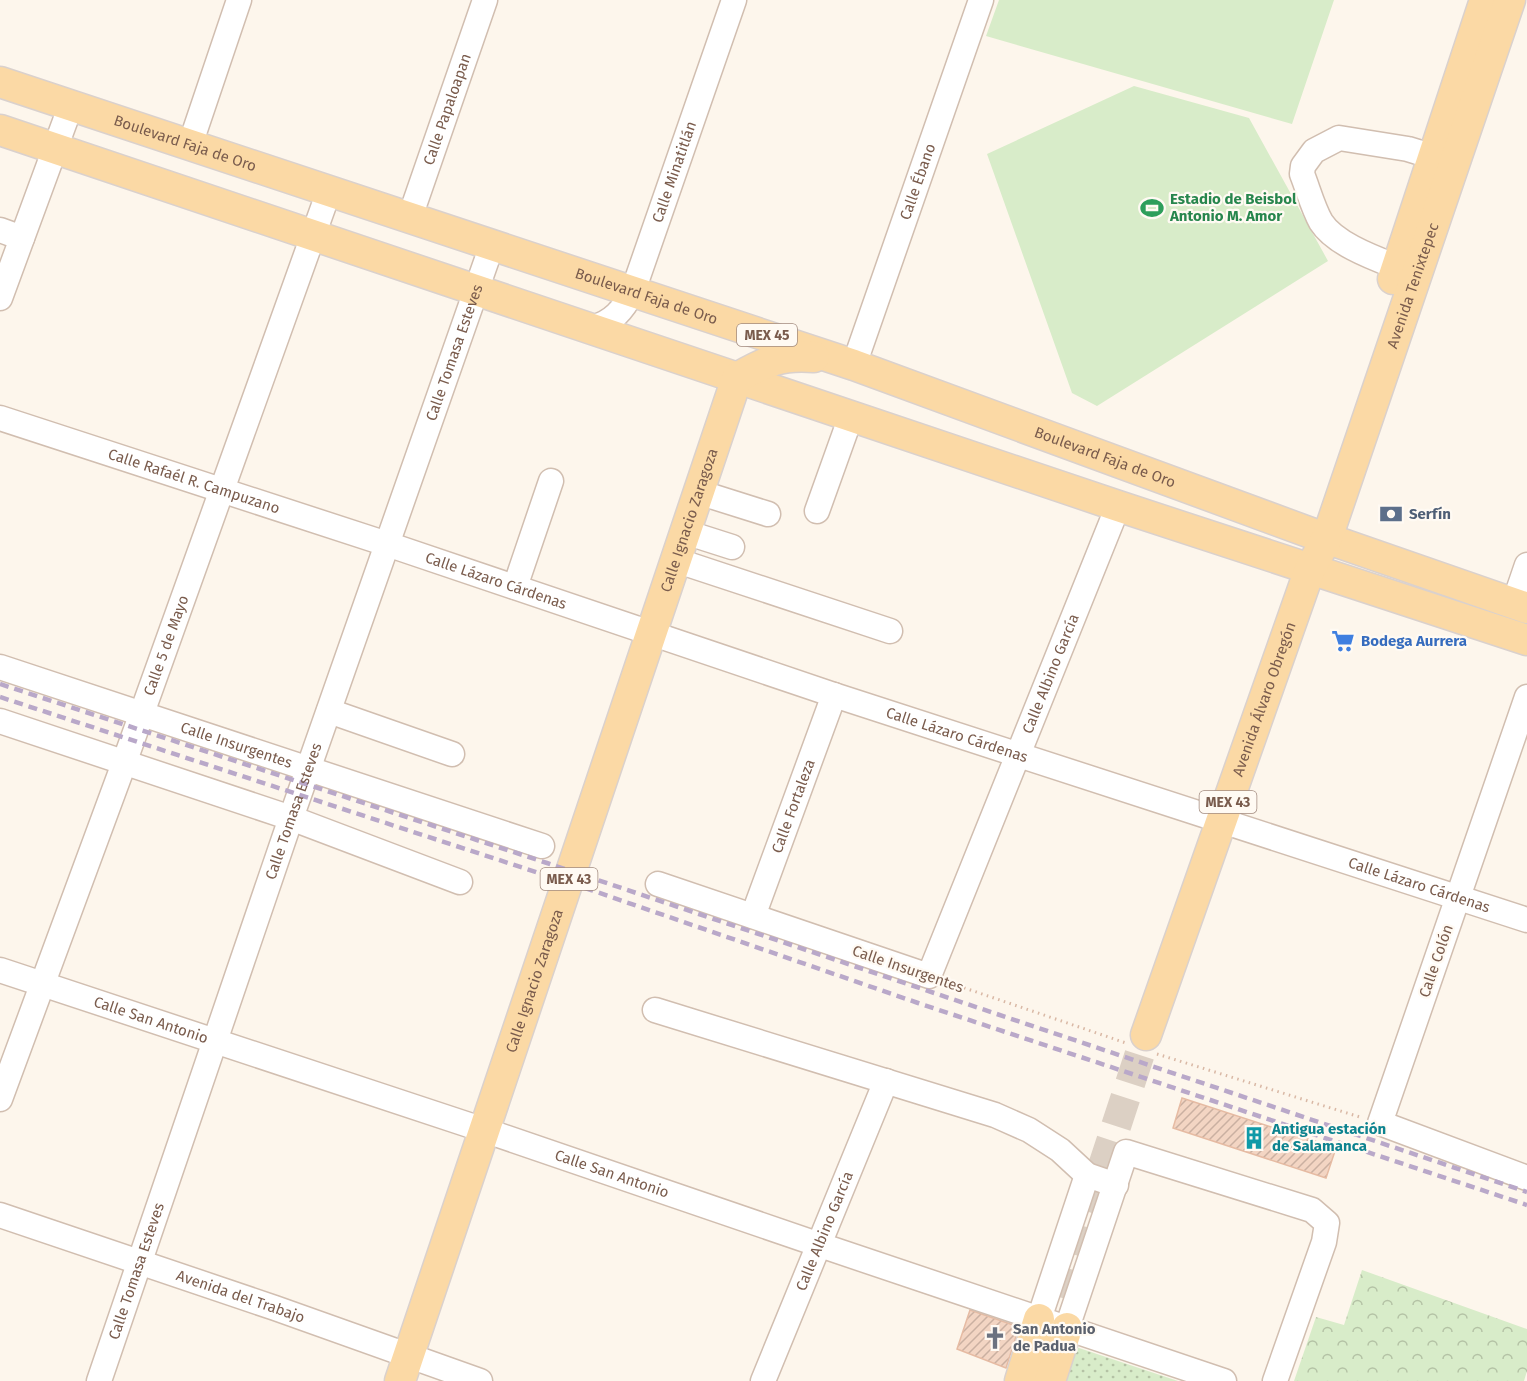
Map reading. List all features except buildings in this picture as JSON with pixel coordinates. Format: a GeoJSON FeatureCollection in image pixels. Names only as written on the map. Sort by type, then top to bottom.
{"type":"FeatureCollection","features":[{"type":"Feature","properties":{"kind":"main road","name":"Avenida Tenixtepec"},"geometry":{"type":"LineString","coordinates":[[1319,536],[1397,267],[1417,241],[1434,157],[1485,0]]}},
{"type":"Feature","properties":{"kind":"main road","name":"Avenida Tenixtepec"},"geometry":{"type":"LineString","coordinates":[[1304,567],[1319,536],[1417,241],[1510,0]]}},
{"type":"Feature","properties":{"kind":"main road","name":"Boulevard Faja de Oro"},"geometry":{"type":"LineString","coordinates":[[0,82],[854,365],[1319,536],[1520,605]]}},
{"type":"Feature","properties":{"kind":"main road"},"geometry":{"type":"LineString","coordinates":[[0,130],[1118,506],[1527,640]]}},
{"type":"Feature","properties":{"kind":"main road"},"geometry":{"type":"LineString","coordinates":[[737,378],[764,363],[794,355],[823,357],[854,365]]}},
{"type":"Feature","properties":{"kind":"main road","name":"Calle Ignacio Zaragoza"},"geometry":{"type":"LineString","coordinates":[[404,1368],[737,378]]}},
{"type":"Feature","properties":{"kind":"main road","name":"Avenida Álvaro Obregón"},"geometry":{"type":"LineString","coordinates":[[1146,1045],[1222,821],[1304,567]]}},
{"type":"Feature","properties":{"kind":"main road"},"geometry":{"type":"LineString","coordinates":[[1020,1381],[1051,1329]]}},
{"type":"Feature","properties":{"kind":"main road"},"geometry":{"type":"LineString","coordinates":[[1033,1381],[1051,1329]]}},
{"type":"Feature","properties":{"kind":"main road"},"geometry":{"type":"LineString","coordinates":[[1050,1381],[1051,1329]]}},
{"type":"Feature","properties":{"kind":"street"},"geometry":{"type":"LineString","coordinates":[[190,145],[239,0]]}},
{"type":"Feature","properties":{"kind":"street","name":"Calle Papaloapan"},"geometry":{"type":"LineString","coordinates":[[410,217],[484,0]]}},
{"type":"Feature","properties":{"kind":"street","name":"Calle Minatitlán"},"geometry":{"type":"LineString","coordinates":[[592,328],[614,318],[622,310],[633,291],[734,0]]}},
{"type":"Feature","properties":{"kind":"street","name":"Calle Ébano"},"geometry":{"type":"LineString","coordinates":[[854,365],[981,0]]}},
{"type":"Feature","properties":{"kind":"street"},"geometry":{"type":"LineString","coordinates":[[0,298],[71,105]]}},
{"type":"Feature","properties":{"kind":"street"},"geometry":{"type":"LineString","coordinates":[[1397,267],[1370,256],[1330,233],[1320,221],[1302,174],[1303,166],[1314,151],[1339,138],[1408,149],[1434,157]]}},
{"type":"Feature","properties":{"kind":"street","name":"Calle 5 de Mayo"},"geometry":{"type":"LineString","coordinates":[[0,1099],[142,714],[329,191]]}},
{"type":"Feature","properties":{"kind":"street"},"geometry":{"type":"LineString","coordinates":[[0,230],[22,238]]}},
{"type":"Feature","properties":{"kind":"street","name":"Calle Tomasa Esteves"},"geometry":{"type":"LineString","coordinates":[[99,1381],[328,711],[492,245]]}},
{"type":"Feature","properties":{"kind":"street"},"geometry":{"type":"LineString","coordinates":[[817,511],[846,430],[849,415]]}},
{"type":"Feature","properties":{"kind":"street","name":"Calle Rafaél R. Campuzano"},"geometry":{"type":"LineString","coordinates":[[0,418],[387,544]]}},
{"type":"Feature","properties":{"kind":"street"},"geometry":{"type":"LineString","coordinates":[[515,587],[551,481]]}},
{"type":"Feature","properties":{"kind":"street"},"geometry":{"type":"LineString","coordinates":[[698,492],[768,514]]}},
{"type":"Feature","properties":{"kind":"street","name":"Calle Albino García"},"geometry":{"type":"LineString","coordinates":[[929,976],[1118,506]]}},
{"type":"Feature","properties":{"kind":"street"},"geometry":{"type":"LineString","coordinates":[[685,532],[732,547]]}},
{"type":"Feature","properties":{"kind":"street","name":"Calle Lázaro Cárdenas"},"geometry":{"type":"LineString","coordinates":[[387,544],[834,695],[1527,920]]}},
{"type":"Feature","properties":{"kind":"street"},"geometry":{"type":"LineString","coordinates":[[675,560],[890,631]]}},
{"type":"Feature","properties":{"kind":"street"},"geometry":{"type":"LineString","coordinates":[[1520,605],[1527,565]]}},
{"type":"Feature","properties":{"kind":"street","name":"Calle Insurgentes"},"geometry":{"type":"LineString","coordinates":[[0,667],[542,846]]}},
{"type":"Feature","properties":{"kind":"street","name":"Calle Fortaleza"},"geometry":{"type":"LineString","coordinates":[[753,916],[834,695]]}},
{"type":"Feature","properties":{"kind":"street","name":"Calle Colón"},"geometry":{"type":"LineString","coordinates":[[1380,1123],[1527,697]]}},
{"type":"Feature","properties":{"kind":"street"},"geometry":{"type":"LineString","coordinates":[[328,711],[452,754]]}},
{"type":"Feature","properties":{"kind":"street"},"geometry":{"type":"LineString","coordinates":[[0,721],[291,818],[460,882]]}},
{"type":"Feature","properties":{"kind":"street","name":"Calle Insurgentes"},"geometry":{"type":"LineString","coordinates":[[658,884],[929,976]]}},
{"type":"Feature","properties":{"kind":"street","name":"Calle San Antonio"},"geometry":{"type":"LineString","coordinates":[[0,970],[216,1039],[484,1130],[820,1245],[1051,1329],[1224,1381]]}},
{"type":"Feature","properties":{"kind":"street"},"geometry":{"type":"LineString","coordinates":[[655,1010],[995,1115],[1029,1130],[1060,1150],[1087,1176],[1116,1185]]}},
{"type":"Feature","properties":{"kind":"street","name":"Calle Albino García"},"geometry":{"type":"LineString","coordinates":[[763,1381],[886,1081]]}},
{"type":"Feature","properties":{"kind":"street"},"geometry":{"type":"LineString","coordinates":[[1380,1123],[1527,1178]]}},
{"type":"Feature","properties":{"kind":"street"},"geometry":{"type":"LineString","coordinates":[[1051,1329],[1116,1185],[1126,1152],[1312,1210],[1327,1223],[1324,1242],[1275,1381]]}},
{"type":"Feature","properties":{"kind":"street"},"geometry":{"type":"LineString","coordinates":[[1051,1329],[1087,1176]]}},
{"type":"Feature","properties":{"kind":"street","name":"Avenida del Trabajo"},"geometry":{"type":"LineString","coordinates":[[0,1215],[140,1262],[404,1368],[480,1381]]}},
{"type":"Feature","properties":{"kind":"path","name":"Calle Insurgentes"},"geometry":{"type":"LineString","coordinates":[[929,976],[1380,1123]]}},
{"type":"Feature","properties":{"kind":"green space"},"geometry":{"type":"Polygon","coordinates":[[[999,0],[1334,0],[1292,124],[986,36],[999,0]]]}},
{"type":"Feature","properties":{"kind":"green space","name":"Estadio de Beisbol Antonio M. Amor"},"geometry":{"type":"Polygon","coordinates":[[[1134,86],[1249,118],[1328,261],[1097,406],[1072,393],[987,154],[1134,86]]]}},
{"type":"Feature","properties":{"kind":"green space"},"geometry":{"type":"Polygon","coordinates":[[[1362,1270],[1527,1329],[1527,1371],[1524,1381],[1294,1381],[1316,1317],[1344,1325],[1362,1270]]]}},
{"type":"Feature","properties":{"kind":"green space"},"geometry":{"type":"Polygon","coordinates":[[[1067,1344],[1178,1381],[1055,1381],[1067,1344]]]}},
{"type":"Feature","properties":{"kind":"tunnel"},"geometry":{"type":"LineString","coordinates":[[1046,1340],[1146,1035]]}},
{"type":"Feature","properties":{"kind":"railway"},"geometry":{"type":"LineString","coordinates":[[0,684],[547,863],[1527,1192]]}},
{"type":"Feature","properties":{"kind":"railway"},"geometry":{"type":"LineString","coordinates":[[0,697],[591,890],[918,1003],[1527,1205]]}},
{"type":"Feature","properties":{"kind":"place","name":"Estadio de Beisbol Antonio M. Amor"},"geometry":{"type":"Point","coordinates":[1152,208]}},
{"type":"Feature","properties":{"kind":"place","name":"Serfín"},"geometry":{"type":"Point","coordinates":[1391,514]}},
{"type":"Feature","properties":{"kind":"place","name":"Bodega Aurrera"},"geometry":{"type":"Point","coordinates":[1343,641]}},
{"type":"Feature","properties":{"kind":"place","name":"Antigua estación de Salamanca"},"geometry":{"type":"Point","coordinates":[1254,1138]}},
{"type":"Feature","properties":{"kind":"place","name":"San Antonio de Padua"},"geometry":{"type":"Point","coordinates":[995,1338]}}]}
